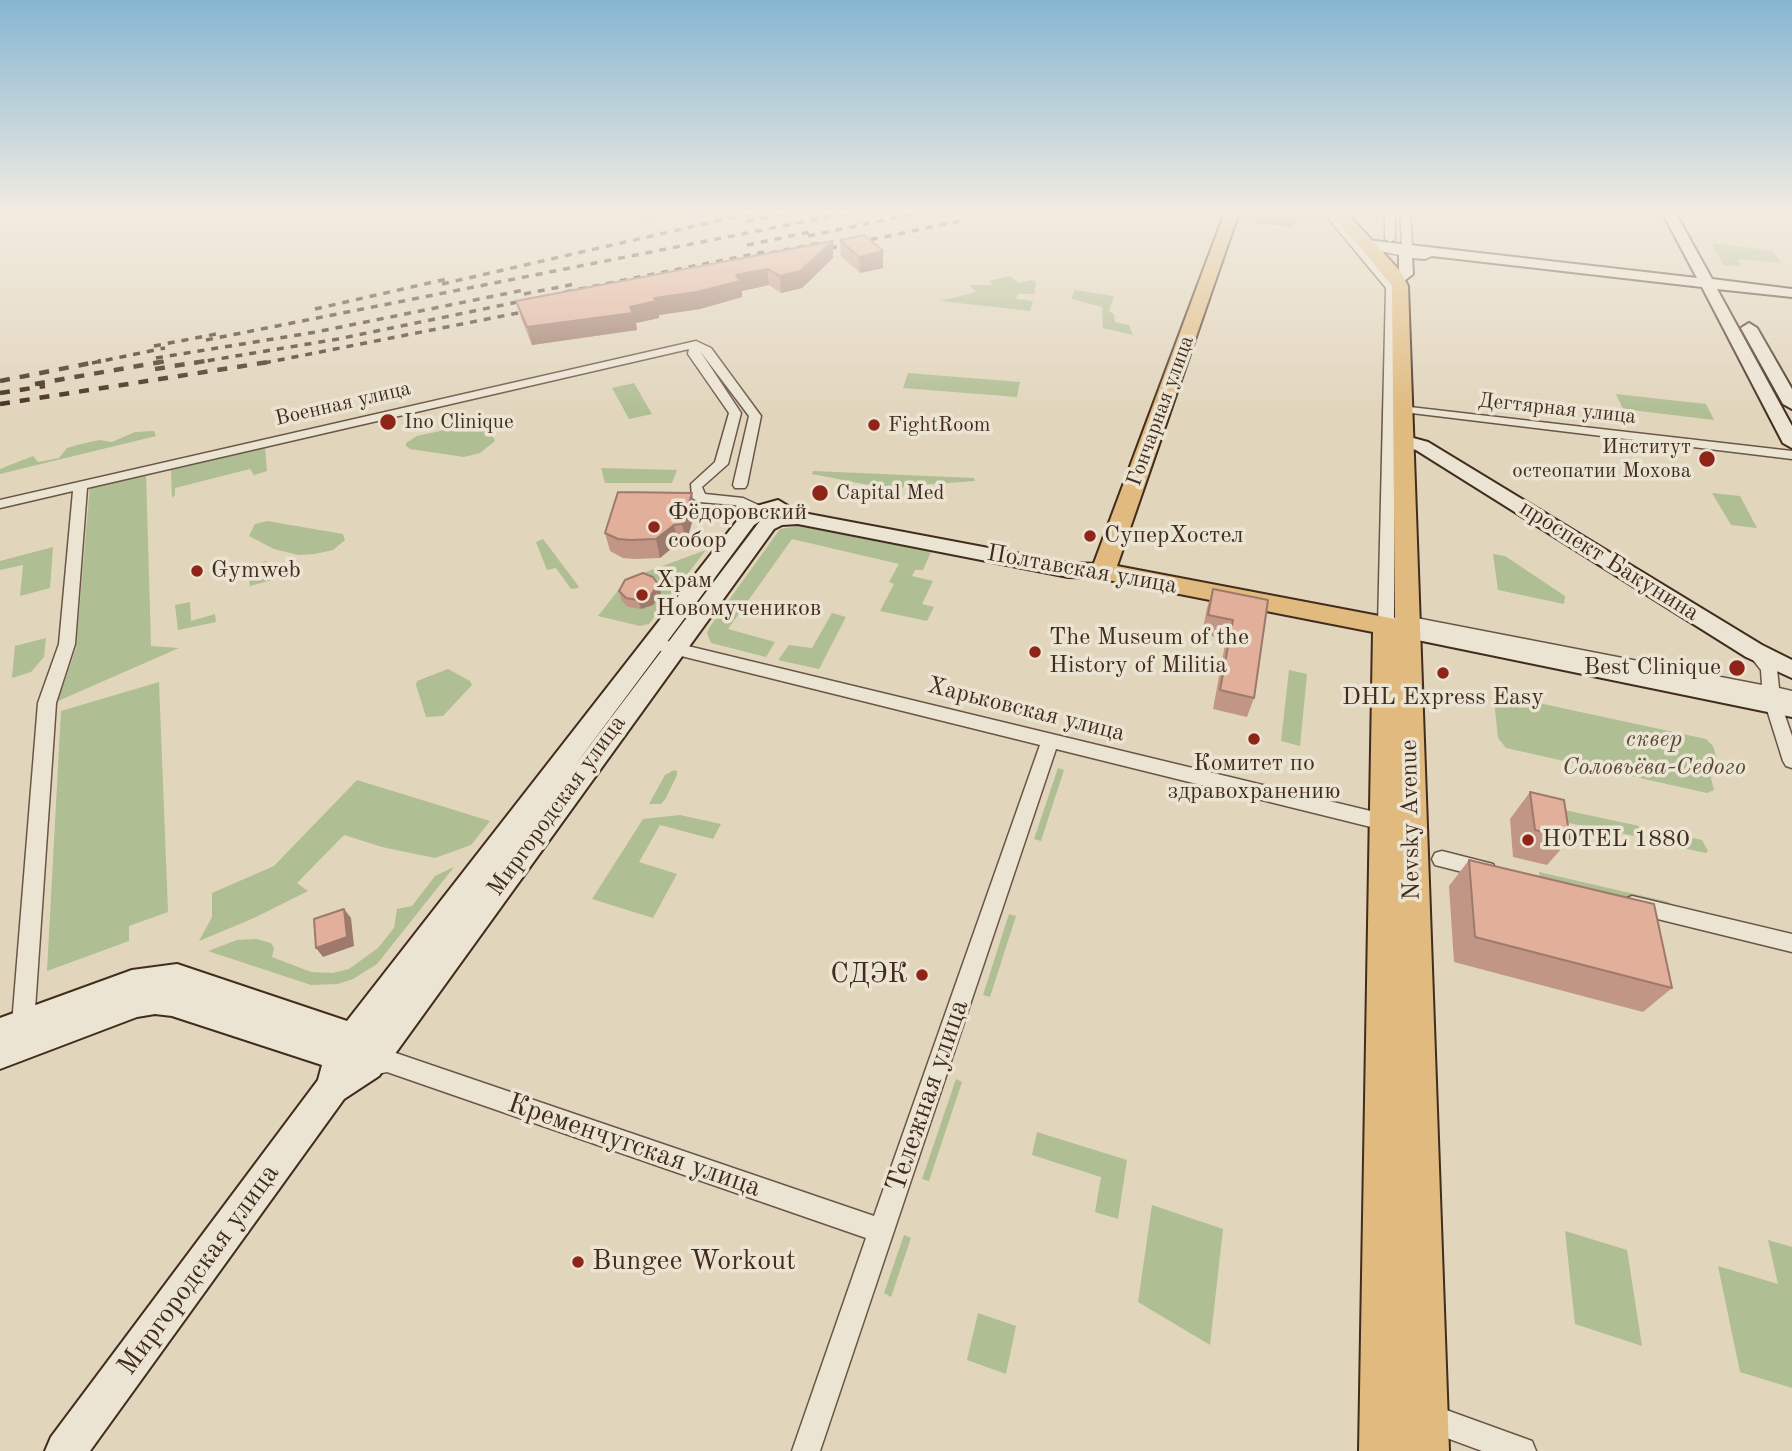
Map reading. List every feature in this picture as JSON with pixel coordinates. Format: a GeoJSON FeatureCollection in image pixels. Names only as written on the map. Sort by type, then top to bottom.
{"type":"FeatureCollection","features":[{"type":"Feature","properties":{"kind":"main road","name":"Гончарная улица"},"geometry":{"type":"LineString","coordinates":[[1103,569],[1208,280]]}},
{"type":"Feature","properties":{"kind":"main road","name":"Nevsky Avenue"},"geometry":{"type":"LineString","coordinates":[[1399,281],[1401,410],[1395,439],[1399,626],[1426,1434]]}},
{"type":"Feature","properties":{"kind":"main road","name":"Полтавская улица"},"geometry":{"type":"LineString","coordinates":[[1103,569],[1399,626]]}},
{"type":"Feature","properties":{"kind":"main road","name":"Nevsky Avenue"},"geometry":{"type":"LineString","coordinates":[[1382,1451],[1387,823],[1399,626]]}},
{"type":"Feature","properties":{"kind":"street","name":"Nevsky Avenue"},"geometry":{"type":"LineString","coordinates":[[1386,280],[1391,288],[1395,439]]}},
{"type":"Feature","properties":{"kind":"street"},"geometry":{"type":"LineString","coordinates":[[1656,280],[1792,293]]}},
{"type":"Feature","properties":{"kind":"street"},"geometry":{"type":"LineString","coordinates":[[1663,280],[1792,298]]}},
{"type":"Feature","properties":{"kind":"street"},"geometry":{"type":"LineString","coordinates":[[1712,280],[1792,404]]}},
{"type":"Feature","properties":{"kind":"street"},"geometry":{"type":"LineString","coordinates":[[1714,280],[1792,443]]}},
{"type":"Feature","properties":{"kind":"street"},"geometry":{"type":"LineString","coordinates":[[695,344],[707,350],[755,416],[739,492],[707,500],[699,498],[698,487],[721,464],[735,413],[694,354],[695,344]]}},
{"type":"Feature","properties":{"kind":"street","name":"Военная улица"},"geometry":{"type":"LineString","coordinates":[[0,503],[695,344]]}},
{"type":"Feature","properties":{"kind":"street","name":"Дегтярная улица"},"geometry":{"type":"LineString","coordinates":[[1401,410],[1792,455]]}},
{"type":"Feature","properties":{"kind":"street","name":"проспект Бакунина"},"geometry":{"type":"LineString","coordinates":[[1395,439],[1422,446],[1754,651],[1792,670]]}},
{"type":"Feature","properties":{"kind":"street"},"geometry":{"type":"LineString","coordinates":[[12,1029],[47,703],[67,645],[80,486]]}},
{"type":"Feature","properties":{"kind":"street"},"geometry":{"type":"LineString","coordinates":[[739,492],[769,515]]}},
{"type":"Feature","properties":{"kind":"street","name":"Полтавская улица"},"geometry":{"type":"LineString","coordinates":[[769,515],[798,517],[1068,570],[1103,569]]}},
{"type":"Feature","properties":{"kind":"street","name":"Миргородская улица"},"geometry":{"type":"LineString","coordinates":[[65,1451],[360,1059],[664,646],[744,525],[769,515]]}},
{"type":"Feature","properties":{"kind":"street","name":"Миргородская улица"},"geometry":{"type":"LineString","coordinates":[[664,646],[762,530],[769,515]]}},
{"type":"Feature","properties":{"kind":"street","name":"Полтавская улица"},"geometry":{"type":"LineString","coordinates":[[1399,626],[1741,695],[1782,700]]}},
{"type":"Feature","properties":{"kind":"street","name":"Харьковская улица"},"geometry":{"type":"LineString","coordinates":[[664,646],[1387,823]]}},
{"type":"Feature","properties":{"kind":"street"},"geometry":{"type":"LineString","coordinates":[[1754,651],[1769,669],[1782,700],[1792,761]]}},
{"type":"Feature","properties":{"kind":"street","name":"Тележная улица"},"geometry":{"type":"LineString","coordinates":[[806,1451],[1050,741]]}},
{"type":"Feature","properties":{"kind":"street"},"geometry":{"type":"LineString","coordinates":[[1442,859],[1507,875]]}},
{"type":"Feature","properties":{"kind":"street"},"geometry":{"type":"LineString","coordinates":[[1614,900],[1792,943]]}},
{"type":"Feature","properties":{"kind":"street","name":"Кременчугская улица"},"geometry":{"type":"LineString","coordinates":[[12,1029],[132,984],[159,978],[177,978],[360,1059]]}},
{"type":"Feature","properties":{"kind":"street","name":"Кременчугская улица"},"geometry":{"type":"LineString","coordinates":[[0,1054],[117,1010],[155,1000],[172,1002],[360,1059],[882,1231]]}},
{"type":"Feature","properties":{"kind":"street"},"geometry":{"type":"LineString","coordinates":[[1383,1401],[1426,1434],[1522,1451]]}},
{"type":"Feature","properties":{"kind":"green space"},"geometry":{"type":"Polygon","coordinates":[[[1015,280],[1019,283],[1033,280],[1036,283],[1034,294],[1018,294],[1016,299],[1033,301],[1030,311],[940,301],[976,292],[969,285],[993,285],[989,281],[1015,280]]]}},
{"type":"Feature","properties":{"kind":"green space"},"geometry":{"type":"Polygon","coordinates":[[[1074,290],[1114,296],[1109,311],[1114,314],[1115,322],[1129,325],[1133,335],[1103,328],[1102,307],[1072,299],[1074,290]]]}},
{"type":"Feature","properties":{"kind":"green space"},"geometry":{"type":"Polygon","coordinates":[[[908,373],[1020,382],[1017,397],[903,388],[908,373]]]}},
{"type":"Feature","properties":{"kind":"green space"},"geometry":{"type":"Polygon","coordinates":[[[634,383],[652,414],[629,419],[612,388],[634,383]]]}},
{"type":"Feature","properties":{"kind":"green space"},"geometry":{"type":"Polygon","coordinates":[[[1616,394],[1706,404],[1714,420],[1623,409],[1616,394]]]}},
{"type":"Feature","properties":{"kind":"green space"},"geometry":{"type":"Polygon","coordinates":[[[481,422],[489,427],[495,441],[480,453],[464,457],[410,449],[406,446],[406,443],[417,436],[481,422]]]}},
{"type":"Feature","properties":{"kind":"green space"},"geometry":{"type":"Polygon","coordinates":[[[154,431],[156,436],[0,474],[0,469],[33,456],[38,462],[59,458],[67,448],[77,445],[99,440],[112,442],[135,432],[154,431]]]}},
{"type":"Feature","properties":{"kind":"green space"},"geometry":{"type":"Polygon","coordinates":[[[265,448],[267,471],[254,475],[250,469],[175,488],[172,498],[171,470],[265,448]]]}},
{"type":"Feature","properties":{"kind":"green space"},"geometry":{"type":"Polygon","coordinates":[[[601,468],[677,470],[672,483],[605,483],[601,468]]]}},
{"type":"Feature","properties":{"kind":"green space"},"geometry":{"type":"Polygon","coordinates":[[[813,471],[974,478],[975,481],[904,486],[900,491],[812,474],[813,471]]]}},
{"type":"Feature","properties":{"kind":"green space"},"geometry":{"type":"Polygon","coordinates":[[[146,472],[151,646],[179,648],[58,701],[76,648],[90,485],[146,472]]]}},
{"type":"Feature","properties":{"kind":"green space"},"geometry":{"type":"Polygon","coordinates":[[[1712,493],[1740,496],[1757,528],[1731,525],[1712,493]]]}},
{"type":"Feature","properties":{"kind":"green space"},"geometry":{"type":"Polygon","coordinates":[[[267,521],[343,534],[345,540],[333,550],[315,554],[299,555],[274,549],[249,536],[255,524],[267,521]]]}},
{"type":"Feature","properties":{"kind":"green space"},"geometry":{"type":"Polygon","coordinates":[[[800,526],[931,552],[923,570],[915,570],[912,576],[933,581],[922,604],[934,607],[927,621],[880,611],[894,584],[889,582],[899,564],[792,539],[728,629],[775,642],[766,657],[711,643],[707,633],[709,628],[780,529],[800,526]]]}},
{"type":"Feature","properties":{"kind":"green space"},"geometry":{"type":"Polygon","coordinates":[[[543,539],[579,588],[571,589],[556,568],[547,570],[536,542],[543,539]]]}},
{"type":"Feature","properties":{"kind":"green space"},"geometry":{"type":"Polygon","coordinates":[[[53,547],[50,588],[20,596],[23,565],[0,570],[0,561],[53,547]]]}},
{"type":"Feature","properties":{"kind":"green space"},"geometry":{"type":"Polygon","coordinates":[[[706,550],[649,624],[640,626],[598,616],[627,579],[706,550]]]}},
{"type":"Feature","properties":{"kind":"green space"},"geometry":{"type":"Polygon","coordinates":[[[1493,554],[1505,556],[1565,596],[1564,604],[1498,590],[1493,554]]]}},
{"type":"Feature","properties":{"kind":"green space"},"geometry":{"type":"Polygon","coordinates":[[[266,561],[279,572],[274,574],[275,579],[250,586],[247,566],[266,561]]]}},
{"type":"Feature","properties":{"kind":"green space"},"geometry":{"type":"Polygon","coordinates":[[[190,602],[191,621],[215,614],[216,622],[178,630],[175,605],[190,602]]]}},
{"type":"Feature","properties":{"kind":"green space"},"geometry":{"type":"Polygon","coordinates":[[[832,613],[846,617],[819,669],[778,660],[789,645],[812,648],[832,613]]]}},
{"type":"Feature","properties":{"kind":"green space"},"geometry":{"type":"Polygon","coordinates":[[[46,638],[44,657],[31,672],[12,678],[15,646],[46,638]]]}},
{"type":"Feature","properties":{"kind":"green space"},"geometry":{"type":"Polygon","coordinates":[[[448,669],[470,681],[472,685],[443,716],[426,717],[417,681],[448,669]]]}},
{"type":"Feature","properties":{"kind":"green space"},"geometry":{"type":"Polygon","coordinates":[[[1289,670],[1307,674],[1300,746],[1281,741],[1289,670]]]}},
{"type":"Feature","properties":{"kind":"green space"},"geometry":{"type":"Polygon","coordinates":[[[159,682],[168,912],[129,926],[129,941],[47,971],[61,711],[159,682]]]}},
{"type":"Feature","properties":{"kind":"green space","name":"сквер Соловьёва-Седого"},"geometry":{"type":"Polygon","coordinates":[[[1506,696],[1706,739],[1713,746],[1718,763],[1707,763],[1714,790],[1707,793],[1506,748],[1498,738],[1494,701],[1495,697],[1506,696]]]}},
{"type":"Feature","properties":{"kind":"green space"},"geometry":{"type":"Polygon","coordinates":[[[1058,768],[1064,770],[1041,841],[1034,839],[1058,768]]]}},
{"type":"Feature","properties":{"kind":"green space"},"geometry":{"type":"Polygon","coordinates":[[[674,770],[677,775],[666,798],[661,804],[649,804],[665,775],[674,770]]]}},
{"type":"Feature","properties":{"kind":"green space"},"geometry":{"type":"Polygon","coordinates":[[[357,780],[490,821],[471,845],[435,858],[382,847],[344,835],[297,883],[308,891],[199,941],[212,917],[212,893],[274,866],[357,780]]]}},
{"type":"Feature","properties":{"kind":"green space"},"geometry":{"type":"Polygon","coordinates":[[[1546,806],[1639,826],[1645,838],[1548,819],[1546,806]]]}},
{"type":"Feature","properties":{"kind":"green space"},"geometry":{"type":"Polygon","coordinates":[[[680,815],[721,824],[713,839],[660,825],[639,862],[677,874],[653,918],[592,899],[643,819],[680,815]]]}},
{"type":"Feature","properties":{"kind":"green space"},"geometry":{"type":"Polygon","coordinates":[[[1665,832],[1702,840],[1708,851],[1706,853],[1668,845],[1662,838],[1665,832]]]}},
{"type":"Feature","properties":{"kind":"green space"},"geometry":{"type":"Polygon","coordinates":[[[454,867],[377,964],[353,979],[338,984],[311,985],[208,951],[237,940],[256,939],[271,943],[274,948],[272,957],[311,972],[333,973],[349,969],[378,948],[394,928],[397,909],[412,906],[435,876],[454,867]]]}},
{"type":"Feature","properties":{"kind":"green space"},"geometry":{"type":"Polygon","coordinates":[[[1539,872],[1669,902],[1671,910],[1540,879],[1539,872]]]}},
{"type":"Feature","properties":{"kind":"green space"},"geometry":{"type":"Polygon","coordinates":[[[1009,914],[1016,916],[990,997],[983,995],[1009,914]]]}},
{"type":"Feature","properties":{"kind":"green space"},"geometry":{"type":"Polygon","coordinates":[[[956,1079],[962,1082],[929,1181],[922,1179],[956,1079]]]}},
{"type":"Feature","properties":{"kind":"green space"},"geometry":{"type":"Polygon","coordinates":[[[1037,1132],[1127,1160],[1118,1219],[1095,1212],[1101,1177],[1032,1155],[1037,1132]]]}},
{"type":"Feature","properties":{"kind":"green space"},"geometry":{"type":"Polygon","coordinates":[[[1152,1205],[1223,1229],[1210,1345],[1138,1302],[1152,1205]]]}},
{"type":"Feature","properties":{"kind":"green space"},"geometry":{"type":"Polygon","coordinates":[[[1565,1231],[1627,1250],[1642,1346],[1575,1324],[1565,1231]]]}},
{"type":"Feature","properties":{"kind":"green space"},"geometry":{"type":"Polygon","coordinates":[[[904,1235],[911,1238],[891,1297],[884,1293],[904,1235]]]}},
{"type":"Feature","properties":{"kind":"green space"},"geometry":{"type":"Polygon","coordinates":[[[1768,1240],[1792,1247],[1792,1388],[1740,1372],[1718,1266],[1778,1284],[1768,1240]]]}},
{"type":"Feature","properties":{"kind":"green space"},"geometry":{"type":"Polygon","coordinates":[[[978,1313],[1016,1326],[1006,1374],[967,1360],[978,1313]]]}},
{"type":"Feature","properties":{"kind":"building"},"geometry":{"type":"Polygon","coordinates":[[[628,280],[740,281],[697,292],[654,298],[656,301],[630,307],[633,313],[527,327],[516,301],[628,280]]]}},
{"type":"Feature","properties":{"kind":"building"},"geometry":{"type":"Polygon","coordinates":[[[618,492],[692,493],[682,524],[674,525],[656,539],[631,540],[618,539],[605,533],[618,492]]]}},
{"type":"Feature","properties":{"kind":"building"},"geometry":{"type":"Polygon","coordinates":[[[643,573],[653,577],[658,584],[651,595],[638,600],[626,598],[619,591],[625,580],[643,573]]]}},
{"type":"Feature","properties":{"kind":"building"},"geometry":{"type":"Polygon","coordinates":[[[1213,589],[1268,600],[1254,698],[1220,690],[1233,620],[1208,615],[1213,589]]]}},
{"type":"Feature","properties":{"kind":"building"},"geometry":{"type":"Polygon","coordinates":[[[1530,792],[1564,800],[1570,839],[1535,830],[1530,792]]]}},
{"type":"Feature","properties":{"kind":"building"},"geometry":{"type":"Polygon","coordinates":[[[1469,860],[1654,904],[1672,988],[1475,937],[1469,860]]]}},
{"type":"Feature","properties":{"kind":"building"},"geometry":{"type":"Polygon","coordinates":[[[344,909],[347,937],[316,948],[314,919],[344,909]]]}},
{"type":"Feature","properties":{"kind":"railway"},"geometry":{"type":"LineString","coordinates":[[315,309],[443,280]]}},
{"type":"Feature","properties":{"kind":"railway"},"geometry":{"type":"LineString","coordinates":[[442,284],[461,280]]}},
{"type":"Feature","properties":{"kind":"railway"},"geometry":{"type":"LineString","coordinates":[[206,340],[511,280]]}},
{"type":"Feature","properties":{"kind":"railway"},"geometry":{"type":"LineString","coordinates":[[565,292],[626,280]]}},
{"type":"Feature","properties":{"kind":"railway"},"geometry":{"type":"LineString","coordinates":[[524,294],[575,284]]}},
{"type":"Feature","properties":{"kind":"railway"},"geometry":{"type":"LineString","coordinates":[[156,358],[316,332],[524,290]]}},
{"type":"Feature","properties":{"kind":"railway"},"geometry":{"type":"LineString","coordinates":[[194,363],[338,339],[537,298]]}},
{"type":"Feature","properties":{"kind":"railway"},"geometry":{"type":"LineString","coordinates":[[271,362],[538,309]]}},
{"type":"Feature","properties":{"kind":"railway"},"geometry":{"type":"LineString","coordinates":[[154,346],[216,334]]}},
{"type":"Feature","properties":{"kind":"railway"},"geometry":{"type":"LineString","coordinates":[[92,363],[165,348]]}},
{"type":"Feature","properties":{"kind":"railway"},"geometry":{"type":"LineString","coordinates":[[0,381],[101,361]]}},
{"type":"Feature","properties":{"kind":"railway"},"geometry":{"type":"LineString","coordinates":[[35,384],[166,361],[157,363]]}},
{"type":"Feature","properties":{"kind":"railway"},"geometry":{"type":"LineString","coordinates":[[155,369],[205,361]]}},
{"type":"Feature","properties":{"kind":"railway"},"geometry":{"type":"LineString","coordinates":[[271,362],[275,361]]}},
{"type":"Feature","properties":{"kind":"railway"},"geometry":{"type":"LineString","coordinates":[[0,404],[271,362]]}},
{"type":"Feature","properties":{"kind":"railway"},"geometry":{"type":"LineString","coordinates":[[264,363],[271,362]]}},
{"type":"Feature","properties":{"kind":"railway"},"geometry":{"type":"LineString","coordinates":[[0,393],[45,386]]}},
{"type":"Feature","properties":{"kind":"place","name":"Ino Clinique"},"geometry":{"type":"Point","coordinates":[388,422]}},
{"type":"Feature","properties":{"kind":"place","name":"FightRoom"},"geometry":{"type":"Point","coordinates":[874,425]}},
{"type":"Feature","properties":{"kind":"place","name":"Институт остеопатии Мохова"},"geometry":{"type":"Point","coordinates":[1707,459]}},
{"type":"Feature","properties":{"kind":"place","name":"Capital Med"},"geometry":{"type":"Point","coordinates":[820,493]}},
{"type":"Feature","properties":{"kind":"place","name":"Фёдоровский собор"},"geometry":{"type":"Point","coordinates":[654,527]}},
{"type":"Feature","properties":{"kind":"place","name":"СуперХостел"},"geometry":{"type":"Point","coordinates":[1090,536]}},
{"type":"Feature","properties":{"kind":"place","name":"Gymweb"},"geometry":{"type":"Point","coordinates":[197,571]}},
{"type":"Feature","properties":{"kind":"place","name":"Храм Новомучеников"},"geometry":{"type":"Point","coordinates":[642,595]}},
{"type":"Feature","properties":{"kind":"place","name":"The Museum of the History of Militia"},"geometry":{"type":"Point","coordinates":[1035,652]}},
{"type":"Feature","properties":{"kind":"place","name":"Best Clinique"},"geometry":{"type":"Point","coordinates":[1737,668]}},
{"type":"Feature","properties":{"kind":"place","name":"DHL Express Easy"},"geometry":{"type":"Point","coordinates":[1443,673]}},
{"type":"Feature","properties":{"kind":"place","name":"Комитет по здравохранению"},"geometry":{"type":"Point","coordinates":[1254,739]}},
{"type":"Feature","properties":{"kind":"place","name":"HOTEL 1880"},"geometry":{"type":"Point","coordinates":[1528,840]}},
{"type":"Feature","properties":{"kind":"place","name":"СДЭК"},"geometry":{"type":"Point","coordinates":[922,975]}},
{"type":"Feature","properties":{"kind":"place","name":"Bungee Workout"},"geometry":{"type":"Point","coordinates":[578,1262]}}]}
